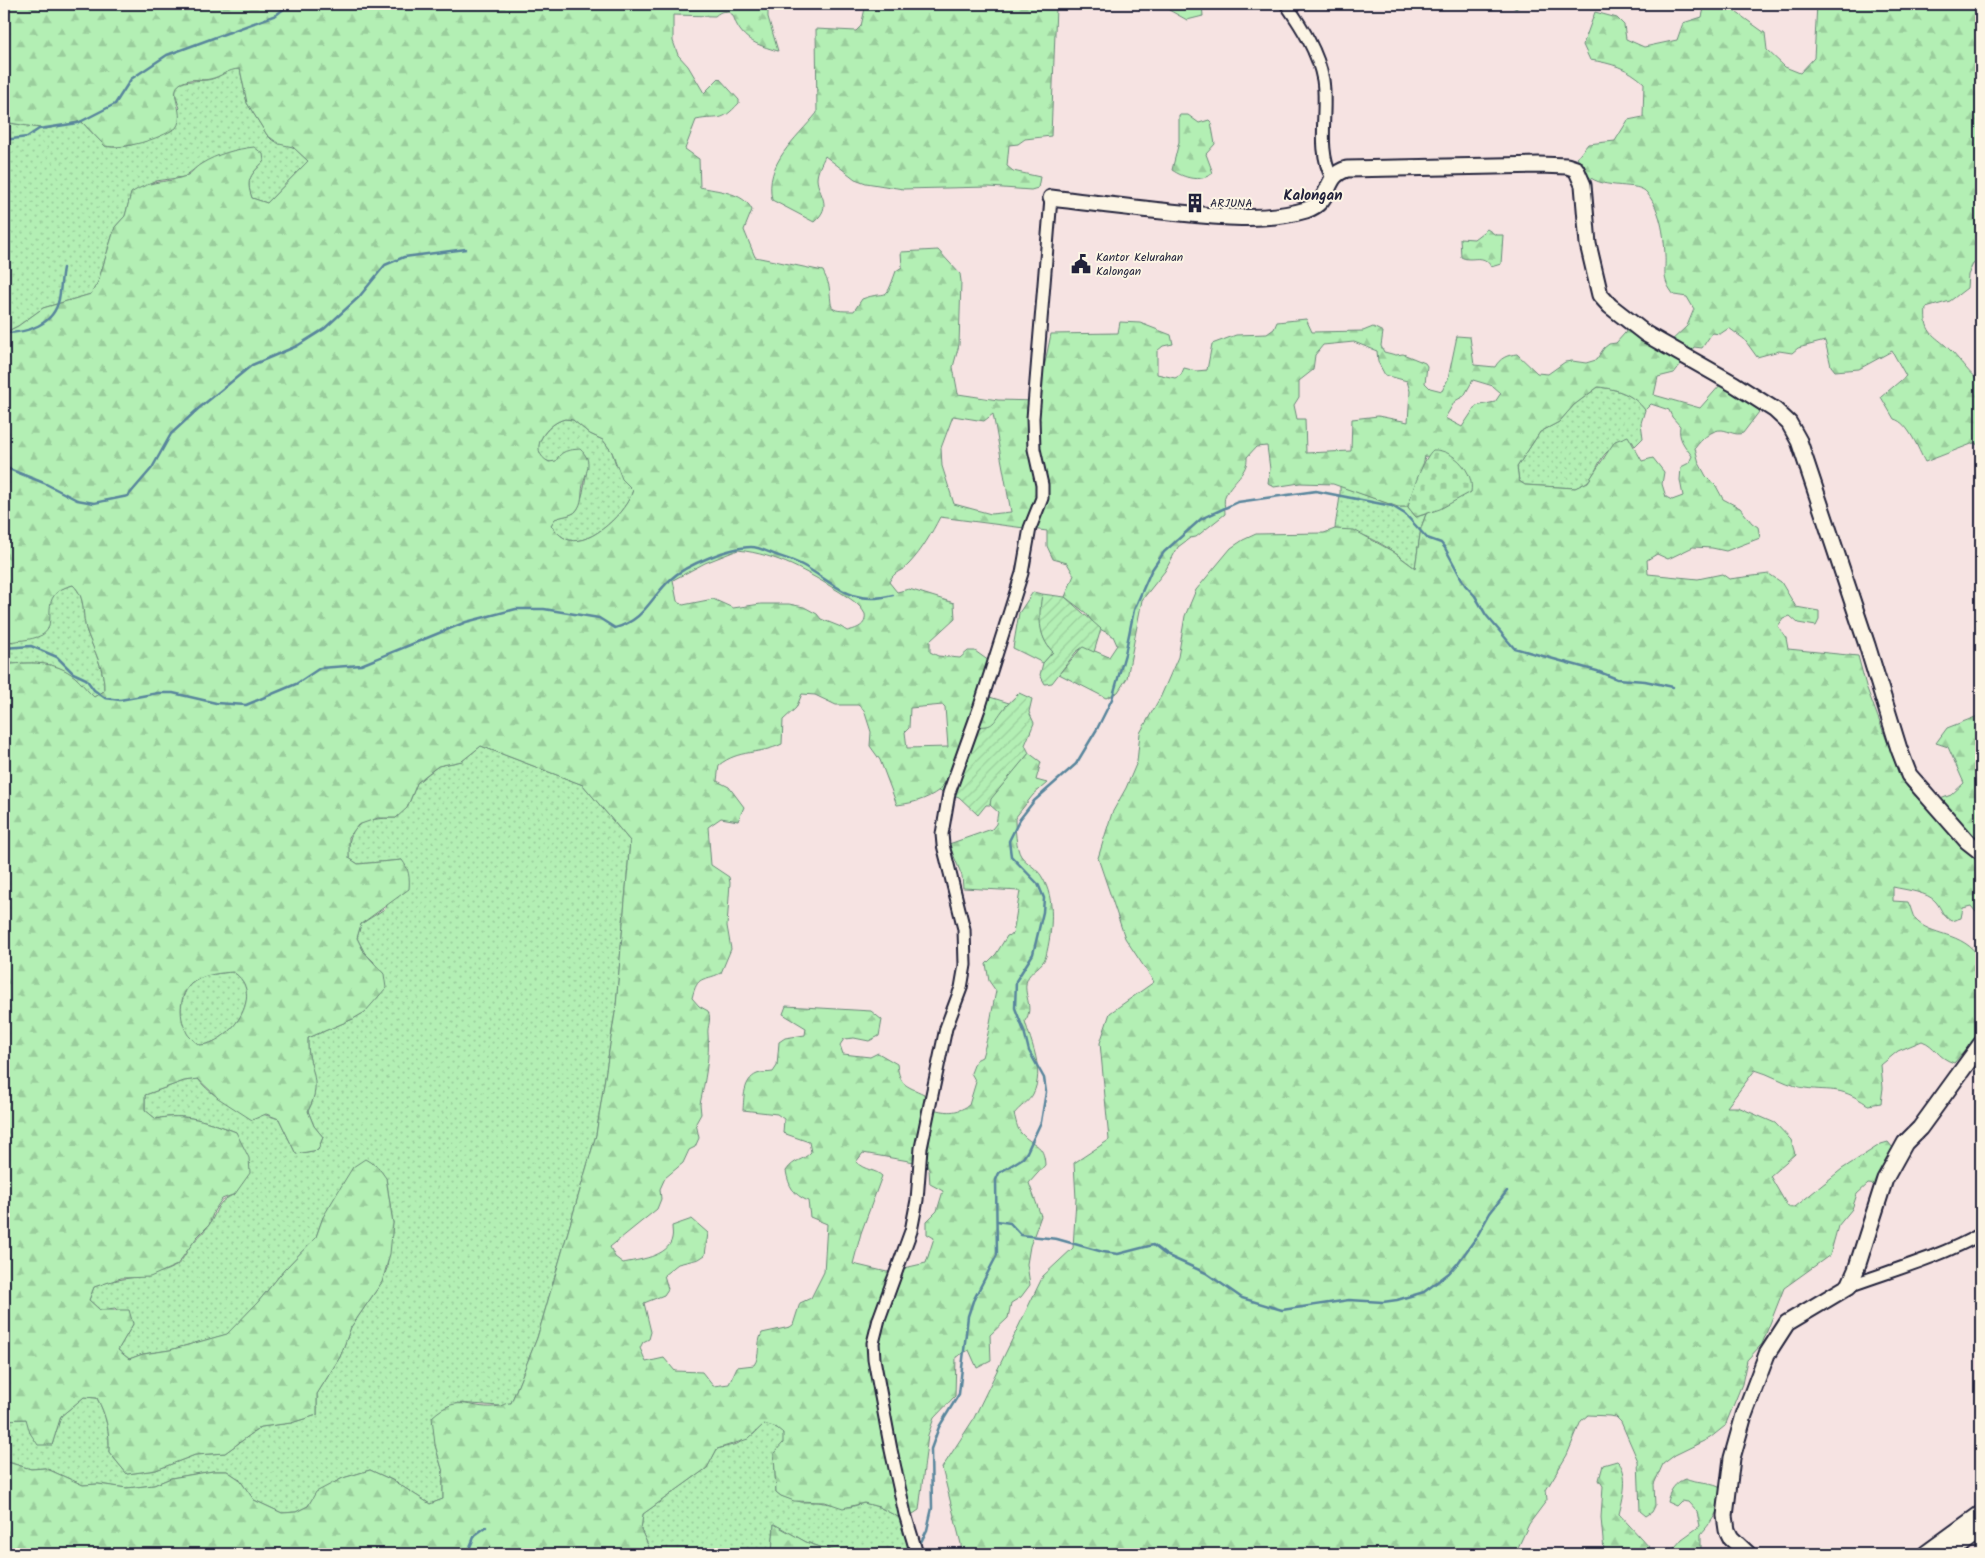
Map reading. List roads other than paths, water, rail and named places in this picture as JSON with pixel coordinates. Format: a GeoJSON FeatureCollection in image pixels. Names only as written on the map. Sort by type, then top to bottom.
{"type":"FeatureCollection","features":[{"type":"Feature","properties":{"kind":"highway"},"geometry":{"type":"LineString","coordinates":[[1926,1554],[1981,1514]]}},
{"type":"Feature","properties":{"kind":"highway"},"geometry":{"type":"LineString","coordinates":[[1947,1554],[1981,1529]]}},
{"type":"Feature","properties":{"kind":"main road"},"geometry":{"type":"LineString","coordinates":[[1051,198],[1240,218],[1295,213],[1320,204],[1325,198],[1332,178],[1347,169],[1539,165],[1567,166],[1576,169],[1583,184],[1588,244],[1600,295],[1646,334],[1734,384],[1775,410],[1793,430],[1799,441],[1867,645],[1898,749],[1909,775],[1967,841],[1981,852]]}},
{"type":"Feature","properties":{"kind":"main road"},"geometry":{"type":"LineString","coordinates":[[1748,1554],[1730,1538],[1725,1516],[1732,1458],[1766,1354],[1787,1324],[1849,1286],[1860,1276],[1885,1179],[1905,1143],[1920,1128],[1981,1044]]}},
{"type":"Feature","properties":{"kind":"street"},"geometry":{"type":"LineString","coordinates":[[1286,4],[1312,45],[1323,79],[1324,156],[1332,178]]}},
{"type":"Feature","properties":{"kind":"street"},"geometry":{"type":"LineString","coordinates":[[916,1554],[879,1388],[873,1343],[879,1319],[910,1231],[918,1200],[921,1148],[946,1028],[961,988],[965,965],[964,929],[943,845],[942,834],[949,793],[980,706],[1022,573],[1030,528],[1042,498],[1042,485],[1034,448],[1033,418],[1051,198]]}},
{"type":"Feature","properties":{"kind":"street"},"geometry":{"type":"LineString","coordinates":[[1860,1276],[1938,1255],[1981,1234]]}},
{"type":"Feature","properties":{"kind":"waterway"},"geometry":{"type":"LineString","coordinates":[[4,140],[27,137],[39,129],[78,123],[115,104],[131,79],[167,55],[276,15],[290,4]]}},
{"type":"Feature","properties":{"kind":"waterway"},"geometry":{"type":"LineString","coordinates":[[4,467],[44,483],[77,500],[94,503],[128,496],[152,468],[171,434],[198,409],[252,365],[297,346],[324,329],[359,297],[385,265],[404,257],[466,249]]}},
{"type":"Feature","properties":{"kind":"waterway"},"geometry":{"type":"LineString","coordinates":[[4,333],[30,329],[38,326],[52,315],[59,299],[63,268]]}},
{"type":"Feature","properties":{"kind":"waterway"},"geometry":{"type":"LineString","coordinates":[[919,1546],[927,1530],[932,1508],[931,1449],[939,1427],[959,1394],[968,1316],[973,1301],[997,1255],[996,1180],[999,1173],[1023,1158],[1027,1152],[1041,1122],[1046,1092],[1044,1078],[1029,1051],[1015,1008],[1016,981],[1033,954],[1043,912],[1044,898],[1038,884],[1011,856],[1009,841],[1020,819],[1034,801],[1076,764],[1097,729],[1112,699],[1125,654],[1134,610],[1151,571],[1164,552],[1201,519],[1238,502],[1316,491],[1392,506],[1405,514],[1427,538],[1441,543],[1465,585],[1475,596],[1486,615],[1514,648],[1597,671],[1617,679],[1645,681],[1673,687]]}},
{"type":"Feature","properties":{"kind":"waterway"},"geometry":{"type":"LineString","coordinates":[[4,648],[31,646],[57,657],[73,673],[86,679],[94,690],[105,698],[120,700],[158,693],[173,693],[216,703],[246,705],[296,684],[320,668],[361,665],[466,622],[516,609],[544,609],[599,618],[615,628],[641,614],[664,586],[687,568],[720,553],[742,548],[757,548],[797,563],[836,587],[855,596],[879,598],[893,595]]}},
{"type":"Feature","properties":{"kind":"waterway"},"geometry":{"type":"LineString","coordinates":[[997,1221],[1010,1223],[1021,1235],[1057,1239],[1103,1252],[1118,1254],[1153,1245],[1166,1255],[1206,1273],[1242,1298],[1282,1310],[1349,1300],[1383,1302],[1424,1292],[1449,1273],[1458,1263],[1476,1238],[1490,1213],[1507,1191]]}},
{"type":"Feature","properties":{"kind":"waterway"},"geometry":{"type":"LineString","coordinates":[[467,1554],[475,1535],[486,1527]]}},
{"type":"Feature","properties":{"kind":"place","name":"ARJUNA"},"geometry":{"type":"Point","coordinates":[1195,203]}},
{"type":"Feature","properties":{"kind":"place","name":"Kantor Kelurahan Kalongan"},"geometry":{"type":"Point","coordinates":[1081,264]}},
{"type":"Feature","properties":{"kind":"district","name":"Kalongan"},"geometry":{"type":"Point","coordinates":[1313,196]}}]}
